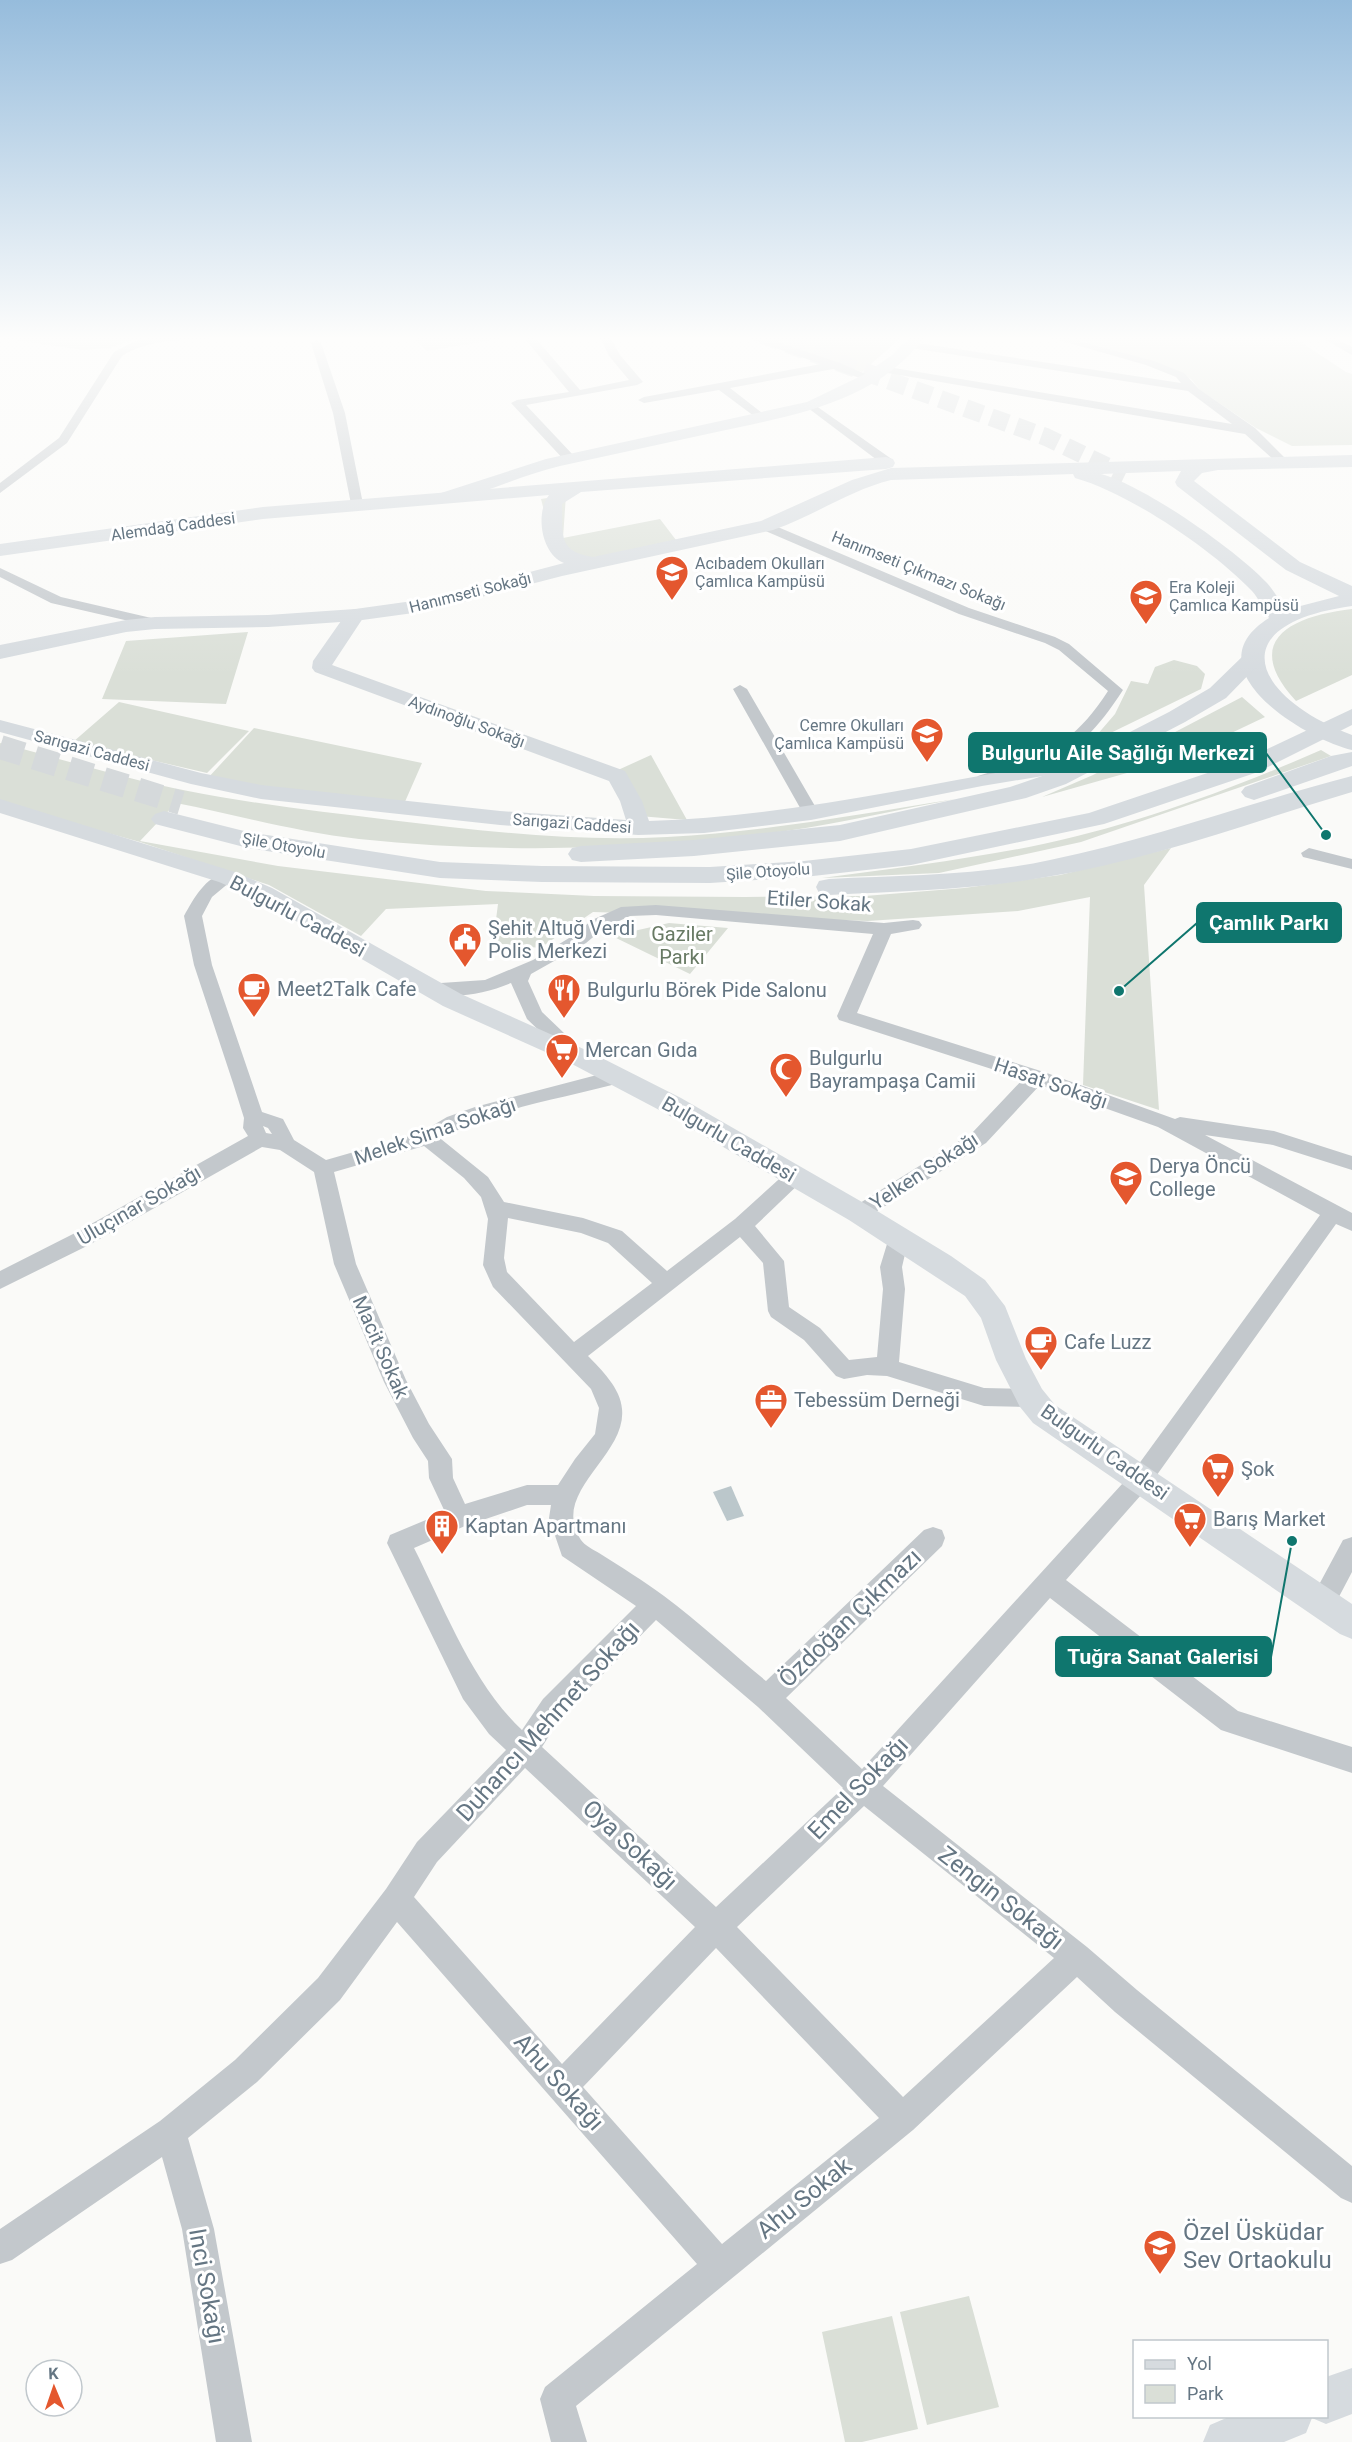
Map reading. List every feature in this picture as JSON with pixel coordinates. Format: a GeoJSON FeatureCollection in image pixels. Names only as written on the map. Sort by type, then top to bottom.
{"type":"FeatureCollection","features":[{"type":"Feature","properties":{"kind":"highway"},"geometry":{"type":"LineString","coordinates":[[546,856],[694,848],[840,833],[1017,793],[1057,779],[1177,717],[1218,693],[1253,659]]}},
{"type":"Feature","properties":{"kind":"highway"},"geometry":{"type":"LineString","coordinates":[[1269,732],[1352,692]]}},
{"type":"Feature","properties":{"kind":"highway","name":"Şile Otoyolu"},"geometry":{"type":"LineString","coordinates":[[1238,755],[1095,819],[911,857],[804,869],[710,875],[542,874],[440,870],[248,840],[172,811],[263,822],[378,842],[546,856],[708,855],[790,850],[898,838],[1000,820],[1076,803],[1238,755],[1352,716]]}},
{"type":"Feature","properties":{"kind":"highway"},"geometry":{"type":"LineString","coordinates":[[371,860],[443,881],[529,888],[841,887],[899,882],[982,872],[1082,851],[1340,761],[1352,759]]}},
{"type":"Feature","properties":{"kind":"highway"},"geometry":{"type":"LineString","coordinates":[[899,882],[986,878],[1048,869],[1138,848],[1352,784]]}},
{"type":"Feature","properties":{"kind":"main road"},"geometry":{"type":"LineString","coordinates":[[447,497],[566,460],[618,449]]}},
{"type":"Feature","properties":{"kind":"main road","name":"Alemdağ Caddesi"},"geometry":{"type":"LineString","coordinates":[[0,550],[263,513],[836,466],[1352,454]]}},
{"type":"Feature","properties":{"kind":"main road"},"geometry":{"type":"LineString","coordinates":[[566,460],[557,471],[559,478],[566,483],[580,486]]}},
{"type":"Feature","properties":{"kind":"main road"},"geometry":{"type":"LineString","coordinates":[[526,579],[542,565],[545,554],[534,489],[539,474],[566,460]]}},
{"type":"Feature","properties":{"kind":"main road"},"geometry":{"type":"LineString","coordinates":[[836,466],[832,472],[834,478],[844,483],[857,483],[891,474],[1352,461]]}},
{"type":"Feature","properties":{"kind":"main road"},"geometry":{"type":"LineString","coordinates":[[1231,464],[1199,468],[1188,473],[1184,482],[1293,567],[1352,594]]}},
{"type":"Feature","properties":{"kind":"main road"},"geometry":{"type":"LineString","coordinates":[[1040,469],[1102,479],[1149,505],[1233,565],[1258,587],[1274,619]]}},
{"type":"Feature","properties":{"kind":"main road"},"geometry":{"type":"LineString","coordinates":[[1149,472],[1287,572],[1306,582],[1352,594]]}},
{"type":"Feature","properties":{"kind":"main road"},"geometry":{"type":"LineString","coordinates":[[1125,476],[1175,507],[1272,577],[1284,593],[1283,605],[1255,646],[1253,659],[1257,675],[1266,690],[1281,706],[1303,721],[1352,743]]}},
{"type":"Feature","properties":{"kind":"main road","name":"Hanımseti Sokağı"},"geometry":{"type":"LineString","coordinates":[[0,652],[126,626],[155,623],[268,621],[355,615],[428,605],[594,563],[766,526],[788,519],[857,483]]}},
{"type":"Feature","properties":{"kind":"main road"},"geometry":{"type":"LineString","coordinates":[[580,486],[554,499],[552,504],[555,544],[561,555],[568,559],[594,563]]}},
{"type":"Feature","properties":{"kind":"main road"},"geometry":{"type":"LineString","coordinates":[[1274,619],[1322,604],[1352,600]]}},
{"type":"Feature","properties":{"kind":"main road","name":"Aydınoğlu Sokağı"},"geometry":{"type":"LineString","coordinates":[[355,615],[323,661],[322,668],[617,776],[625,786],[638,819],[638,828]]}},
{"type":"Feature","properties":{"kind":"main road","name":"Sarıgazi Caddesi"},"geometry":{"type":"LineString","coordinates":[[0,726],[199,779],[261,792],[500,818],[638,828],[704,826],[811,813],[982,780]]}},
{"type":"Feature","properties":{"kind":"main road"},"geometry":{"type":"LineString","coordinates":[[982,780],[1091,762]]}},
{"type":"Feature","properties":{"kind":"main road","name":"Bulgurlu Caddesi"},"geometry":{"type":"LineString","coordinates":[[0,806],[227,878],[264,893],[452,1000],[579,1056],[672,1105],[859,1213],[975,1288],[994,1314],[1011,1360],[1031,1398],[1044,1414],[1323,1602],[1351,1628]]}},
{"type":"Feature","properties":{"kind":"main road"},"geometry":{"type":"LineString","coordinates":[[1328,2400],[1352,2391]]}},
{"type":"Feature","properties":{"kind":"main road"},"geometry":{"type":"LineString","coordinates":[[1227,2442],[1284,2418]]}},
{"type":"Feature","properties":{"kind":"street"},"geometry":{"type":"LineString","coordinates":[[0,489],[51,449]]}},
{"type":"Feature","properties":{"kind":"street"},"geometry":{"type":"LineString","coordinates":[[346,449],[357,504]]}},
{"type":"Feature","properties":{"kind":"street"},"geometry":{"type":"LineString","coordinates":[[557,449],[566,460]]}},
{"type":"Feature","properties":{"kind":"street"},"geometry":{"type":"LineString","coordinates":[[870,449],[889,463]]}},
{"type":"Feature","properties":{"kind":"street"},"geometry":{"type":"LineString","coordinates":[[1270,449],[1278,457]]}},
{"type":"Feature","properties":{"kind":"street","name":"Hanımseti Çıkmazı Sokağı"},"geometry":{"type":"LineString","coordinates":[[766,526],[964,611],[1050,640],[1064,647],[1116,690]]}},
{"type":"Feature","properties":{"kind":"street"},"geometry":{"type":"LineString","coordinates":[[0,572],[56,600],[155,623]]}},
{"type":"Feature","properties":{"kind":"street"},"geometry":{"type":"LineString","coordinates":[[740,689],[811,813]]}},
{"type":"Feature","properties":{"kind":"street","name":"Sarıgazi Caddesi"},"geometry":{"type":"LineString","coordinates":[[982,780],[1041,760],[1071,744],[1096,720],[1116,690]]}},
{"type":"Feature","properties":{"kind":"street"},"geometry":{"type":"LineString","coordinates":[[1309,853],[1352,864]]}},
{"type":"Feature","properties":{"kind":"street"},"geometry":{"type":"LineString","coordinates":[[227,878],[205,894],[193,916],[203,965],[254,1118],[253,1128],[259,1139],[285,1144],[323,1168]]}},
{"type":"Feature","properties":{"kind":"street","name":"Etiler Sokak"},"geometry":{"type":"LineString","coordinates":[[432,988],[458,989],[488,986],[523,971],[580,939],[598,924],[627,911],[656,910],[884,929],[913,925]]}},
{"type":"Feature","properties":{"kind":"street","name":"Hasat Sokağı"},"geometry":{"type":"LineString","coordinates":[[884,929],[846,1016],[1037,1077],[1165,1122],[1342,1219],[1141,1479]]}},
{"type":"Feature","properties":{"kind":"street"},"geometry":{"type":"LineString","coordinates":[[523,971],[519,981],[534,1015],[579,1056]]}},
{"type":"Feature","properties":{"kind":"street","name":"Melek Sima Sokağı"},"geometry":{"type":"LineString","coordinates":[[323,1168],[427,1138],[454,1122],[482,1112],[616,1077]]}},
{"type":"Feature","properties":{"kind":"street","name":"Yelken Sokağı"},"geometry":{"type":"LineString","coordinates":[[859,1213],[979,1138],[1037,1077]]}},
{"type":"Feature","properties":{"kind":"street"},"geometry":{"type":"LineString","coordinates":[[254,1118],[271,1120],[280,1126],[285,1144]]}},
{"type":"Feature","properties":{"kind":"street"},"geometry":{"type":"LineString","coordinates":[[1165,1122],[1274,1138],[1352,1163]]}},
{"type":"Feature","properties":{"kind":"street"},"geometry":{"type":"LineString","coordinates":[[427,1138],[477,1176],[495,1208],[583,1226],[615,1237],[666,1283]]}},
{"type":"Feature","properties":{"kind":"street","name":"Uluçınar Sokağı"},"geometry":{"type":"LineString","coordinates":[[0,1281],[82,1239],[259,1139]]}},
{"type":"Feature","properties":{"kind":"street","name":"Macit Sokak"},"geometry":{"type":"LineString","coordinates":[[323,1168],[345,1264],[395,1382],[421,1431],[440,1459],[441,1478],[459,1517]]}},
{"type":"Feature","properties":{"kind":"street"},"geometry":{"type":"LineString","coordinates":[[573,1355],[742,1225],[795,1176]]}},
{"type":"Feature","properties":{"kind":"street","name":"Duhancı Mehmet Sokağı"},"geometry":{"type":"LineString","coordinates":[[0,2248],[171,2132],[246,2071],[329,1989],[396,1899],[427,1852],[526,1748],[552,1708],[655,1604],[571,1548],[561,1518],[565,1495],[583,1466],[606,1437],[611,1408],[600,1383],[501,1281],[494,1270],[498,1220],[495,1208]]}},
{"type":"Feature","properties":{"kind":"street"},"geometry":{"type":"LineString","coordinates":[[742,1225],[773,1261],[778,1311],[812,1334],[844,1370],[867,1366],[887,1367],[984,1397],[1031,1398]]}},
{"type":"Feature","properties":{"kind":"street"},"geometry":{"type":"LineString","coordinates":[[887,1367],[894,1289],[891,1268],[898,1237]]}},
{"type":"Feature","properties":{"kind":"street","name":"Emel Sokağı"},"geometry":{"type":"LineString","coordinates":[[563,2085],[716,1927],[862,1788],[1141,1479]]}},
{"type":"Feature","properties":{"kind":"street"},"geometry":{"type":"LineString","coordinates":[[459,1517],[527,1495],[565,1495]]}},
{"type":"Feature","properties":{"kind":"street","name":"Oya Sokağı"},"geometry":{"type":"LineString","coordinates":[[459,1517],[399,1543],[472,1690],[498,1725],[526,1748],[716,1927],[902,2119]]}},
{"type":"Feature","properties":{"kind":"street","name":"Özdoğan Çıkmazı"},"geometry":{"type":"LineString","coordinates":[[767,1698],[933,1538]]}},
{"type":"Feature","properties":{"kind":"street"},"geometry":{"type":"LineString","coordinates":[[1323,1602],[1352,1548]]}},
{"type":"Feature","properties":{"kind":"street"},"geometry":{"type":"LineString","coordinates":[[1048,1581],[1230,1721],[1352,1760]]}},
{"type":"Feature","properties":{"kind":"street","name":"Zengin Sokağı"},"geometry":{"type":"LineString","coordinates":[[655,1604],[767,1698],[862,1788],[1077,1957],[1126,2001],[1352,2187]]}},
{"type":"Feature","properties":{"kind":"street","name":"Ahu Sokağı"},"geometry":{"type":"LineString","coordinates":[[396,1899],[563,2085],[720,2266]]}},
{"type":"Feature","properties":{"kind":"street","name":"Ahu Sokak"},"geometry":{"type":"LineString","coordinates":[[569,2442],[557,2399],[902,2119],[1077,1957]]}},
{"type":"Feature","properties":{"kind":"street","name":"Inci Sokağı"},"geometry":{"type":"LineString","coordinates":[[171,2132],[198,2229],[234,2442]]}},
{"type":"Feature","properties":{"kind":"green space"},"geometry":{"type":"Polygon","coordinates":[[[566,495],[563,538],[660,519],[676,540],[577,562],[555,553],[541,499],[566,495]]]}},
{"type":"Feature","properties":{"kind":"green space"},"geometry":{"type":"Polygon","coordinates":[[[1352,609],[1352,675],[1296,701],[1280,680],[1273,662],[1273,647],[1280,635],[1293,625],[1310,618],[1352,609]]]}},
{"type":"Feature","properties":{"kind":"green space"},"geometry":{"type":"Polygon","coordinates":[[[248,632],[226,704],[102,699],[126,641],[248,632]]]}},
{"type":"Feature","properties":{"kind":"green space"},"geometry":{"type":"Polygon","coordinates":[[[1174,660],[1197,666],[1205,674],[1201,689],[1090,743],[1115,714],[1131,681],[1148,684],[1155,667],[1174,660]]]}},
{"type":"Feature","properties":{"kind":"green space"},"geometry":{"type":"Polygon","coordinates":[[[1242,697],[1265,717],[1204,746],[1134,771],[1042,797],[1093,775],[1242,697]]]}},
{"type":"Feature","properties":{"kind":"green space"},"geometry":{"type":"Polygon","coordinates":[[[119,702],[249,731],[207,773],[73,742],[119,702]]]}},
{"type":"Feature","properties":{"kind":"green space"},"geometry":{"type":"Polygon","coordinates":[[[254,728],[422,763],[404,804],[207,779],[254,728]]]}},
{"type":"Feature","properties":{"kind":"green space"},"geometry":{"type":"Polygon","coordinates":[[[0,743],[141,781],[238,800],[494,832],[563,837],[632,838],[703,835],[812,822],[956,799],[786,831],[680,842],[572,848],[465,847],[359,839],[290,828],[176,803],[140,841],[278,866],[486,891],[594,896],[865,896],[964,888],[1060,875],[1171,848],[1144,885],[1159,1110],[1083,1085],[1090,897],[1018,911],[868,921],[593,912],[540,948],[493,943],[498,904],[386,909],[361,936],[269,885],[140,842],[0,803],[0,743]]]}},
{"type":"Feature","properties":{"kind":"green space"},"geometry":{"type":"Polygon","coordinates":[[[1321,750],[1331,756],[1081,842],[939,873],[822,878],[978,856],[1066,839],[1178,806],[1250,780],[1321,750]]]}},
{"type":"Feature","properties":{"kind":"green space"},"geometry":{"type":"Polygon","coordinates":[[[651,755],[687,820],[639,816],[618,770],[651,755]]]}},
{"type":"Feature","properties":{"kind":"green space","name":"Gaziler Parkı"},"geometry":{"type":"Polygon","coordinates":[[[669,923],[728,928],[690,974],[612,936],[669,923]]]}},
{"type":"Feature","properties":{"kind":"green space"},"geometry":{"type":"Polygon","coordinates":[[[969,2296],[999,2407],[927,2425],[900,2312],[969,2296]]]}},
{"type":"Feature","properties":{"kind":"green space"},"geometry":{"type":"Polygon","coordinates":[[[892,2316],[918,2429],[862,2442],[845,2442],[822,2332],[892,2316]]]}},
{"type":"Feature","properties":{"kind":"shaded area"},"geometry":{"type":"Polygon","coordinates":[[[731,1486],[744,1516],[727,1521],[713,1492],[731,1486]]]}},
{"type":"Feature","properties":{"kind":"tunnel"},"geometry":{"type":"LineString","coordinates":[[1071,449],[1125,475]]}},
{"type":"Feature","properties":{"kind":"tunnel"},"geometry":{"type":"LineString","coordinates":[[0,747],[181,803]]}},
{"type":"Feature","properties":{"kind":"place","name":"Acıbadem Okulları Çamlıca Kampüsü"},"geometry":{"type":"Point","coordinates":[672,601]}},
{"type":"Feature","properties":{"kind":"place","name":"Era Koleji Çamlıca Kampüsü"},"geometry":{"type":"Point","coordinates":[1146,625]}},
{"type":"Feature","properties":{"kind":"place","name":"Cemre Okulları Çamlıca Kampüsü"},"geometry":{"type":"Point","coordinates":[927,763]}},
{"type":"Feature","properties":{"kind":"place","name":"Bulgurlu Aile Sağlığı Merkezi"},"geometry":{"type":"Point","coordinates":[1326,835]}},
{"type":"Feature","properties":{"kind":"place","name":"Şehit Altuğ Verdi Polis Merkezi"},"geometry":{"type":"Point","coordinates":[465,968]}},
{"type":"Feature","properties":{"kind":"place","name":"Çamlık Parkı"},"geometry":{"type":"Point","coordinates":[1119,991]}},
{"type":"Feature","properties":{"kind":"place","name":"Meet2Talk Cafe"},"geometry":{"type":"Point","coordinates":[254,1018]}},
{"type":"Feature","properties":{"kind":"place","name":"Bulgurlu Börek Pide Salonu"},"geometry":{"type":"Point","coordinates":[564,1019]}},
{"type":"Feature","properties":{"kind":"place","name":"Mercan Gıda"},"geometry":{"type":"Point","coordinates":[562,1079]}},
{"type":"Feature","properties":{"kind":"place","name":"Bulgurlu Bayrampaşa Camii"},"geometry":{"type":"Point","coordinates":[786,1098]}},
{"type":"Feature","properties":{"kind":"place","name":"Derya Öncü College"},"geometry":{"type":"Point","coordinates":[1126,1206]}},
{"type":"Feature","properties":{"kind":"place","name":"Cafe Luzz"},"geometry":{"type":"Point","coordinates":[1041,1371]}},
{"type":"Feature","properties":{"kind":"place","name":"Tebessüm Derneği"},"geometry":{"type":"Point","coordinates":[771,1429]}},
{"type":"Feature","properties":{"kind":"place","name":"Şok"},"geometry":{"type":"Point","coordinates":[1218,1498]}},
{"type":"Feature","properties":{"kind":"place","name":"Tuğra Sanat Galerisi"},"geometry":{"type":"Point","coordinates":[1292,1541]}},
{"type":"Feature","properties":{"kind":"place","name":"Barış Market"},"geometry":{"type":"Point","coordinates":[1190,1548]}},
{"type":"Feature","properties":{"kind":"place","name":"Kaptan Apartmanı"},"geometry":{"type":"Point","coordinates":[442,1555]}},
{"type":"Feature","properties":{"kind":"place","name":"Özel Üsküdar Sev Ortaokulu"},"geometry":{"type":"Point","coordinates":[1160,2275]}}]}
